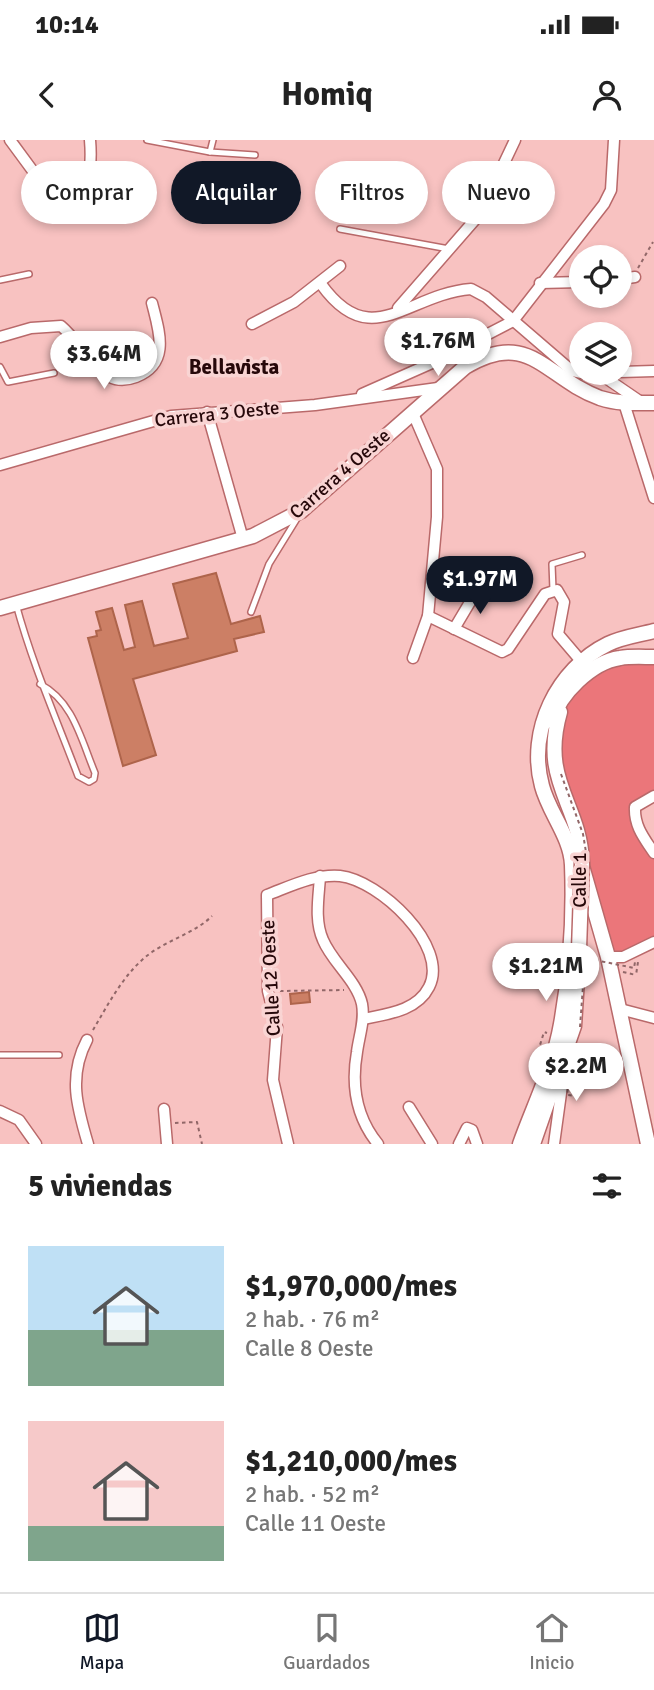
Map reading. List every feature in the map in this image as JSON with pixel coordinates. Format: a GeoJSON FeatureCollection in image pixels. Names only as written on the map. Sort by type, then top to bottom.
{"type":"FeatureCollection","features":[{"type":"Feature","properties":{"kind":"street"},"geometry":{"type":"LineString","coordinates":[[10,140],[38,178],[62,191],[80,188],[86,180],[92,159],[90,140]]}},
{"type":"Feature","properties":{"kind":"street"},"geometry":{"type":"LineString","coordinates":[[394,312],[481,214],[515,140]]}},
{"type":"Feature","properties":{"kind":"street"},"geometry":{"type":"LineString","coordinates":[[347,401],[432,363],[513,321],[604,204],[611,190],[614,140]]}},
{"type":"Feature","properties":{"kind":"street"},"geometry":{"type":"LineString","coordinates":[[252,324],[276,313],[321,284],[340,266]]}},
{"type":"Feature","properties":{"kind":"street"},"geometry":{"type":"LineString","coordinates":[[540,283],[569,282]]}},
{"type":"Feature","properties":{"kind":"street"},"geometry":{"type":"LineString","coordinates":[[321,284],[338,305],[359,318],[372,320],[471,289],[479,292],[569,368]]}},
{"type":"Feature","properties":{"kind":"street"},"geometry":{"type":"LineString","coordinates":[[0,337],[31,328],[61,326],[108,376],[131,379],[152,369],[158,360],[160,339],[152,303]]}},
{"type":"Feature","properties":{"kind":"street","name":"Carrera 4 Oeste"},"geometry":{"type":"LineString","coordinates":[[0,608],[243,539],[284,522],[300,511],[438,388],[483,356],[498,351],[520,351],[540,360],[587,392],[624,403],[648,403]]}},
{"type":"Feature","properties":{"kind":"street"},"geometry":{"type":"LineString","coordinates":[[632,372],[654,371]]}},
{"type":"Feature","properties":{"kind":"street"},"geometry":{"type":"LineString","coordinates":[[618,385],[648,403]]}},
{"type":"Feature","properties":{"kind":"street","name":"Carrera 3 Oeste"},"geometry":{"type":"LineString","coordinates":[[0,465],[51,452],[137,424],[207,412],[347,401],[438,388]]}},
{"type":"Feature","properties":{"kind":"street"},"geometry":{"type":"LineString","coordinates":[[624,403],[654,498]]}},
{"type":"Feature","properties":{"kind":"street"},"geometry":{"type":"LineString","coordinates":[[207,412],[243,539]]}},
{"type":"Feature","properties":{"kind":"street"},"geometry":{"type":"LineString","coordinates":[[413,658],[428,616],[437,517],[436,469],[415,418]]}},
{"type":"Feature","properties":{"kind":"street"},"geometry":{"type":"LineString","coordinates":[[454,629],[479,587]]}},
{"type":"Feature","properties":{"kind":"street"},"geometry":{"type":"LineString","coordinates":[[428,616],[502,652],[508,649],[545,594],[553,590],[564,597],[558,629],[560,638],[581,661]]}},
{"type":"Feature","properties":{"kind":"street"},"geometry":{"type":"LineString","coordinates":[[598,912],[572,862],[541,786],[539,754],[546,711],[562,682],[581,661],[620,639],[654,633]]}},
{"type":"Feature","properties":{"kind":"street"},"geometry":{"type":"LineString","coordinates":[[648,1144],[620,1009],[602,958],[598,912],[546,775],[548,737],[554,714],[565,697],[590,672],[615,659],[634,652],[654,652]]}},
{"type":"Feature","properties":{"kind":"street"},"geometry":{"type":"LineString","coordinates":[[581,661],[654,657]]}},
{"type":"Feature","properties":{"kind":"street","name":"Calle 1"},"geometry":{"type":"LineString","coordinates":[[533,1144],[574,1026],[581,851],[559,771],[555,737],[565,697]]}},
{"type":"Feature","properties":{"kind":"street"},"geometry":{"type":"LineString","coordinates":[[654,796],[635,807],[637,827],[654,853]]}},
{"type":"Feature","properties":{"kind":"street"},"geometry":{"type":"LineString","coordinates":[[520,1144],[561,1024],[572,862]]}},
{"type":"Feature","properties":{"kind":"street"},"geometry":{"type":"LineString","coordinates":[[363,1018],[398,1012],[417,1000],[430,986],[433,966],[410,920],[387,897],[352,879],[320,876],[318,915],[323,941],[361,1002],[363,1018],[356,1055],[356,1098],[361,1118],[377,1144]]}},
{"type":"Feature","properties":{"kind":"street","name":"Calle 12 Oeste"},"geometry":{"type":"LineString","coordinates":[[288,1144],[272,1080],[277,1027],[268,991],[267,895],[320,876]]}},
{"type":"Feature","properties":{"kind":"street"},"geometry":{"type":"LineString","coordinates":[[602,958],[623,957],[654,942]]}},
{"type":"Feature","properties":{"kind":"street"},"geometry":{"type":"LineString","coordinates":[[620,1009],[654,1017]]}},
{"type":"Feature","properties":{"kind":"street"},"geometry":{"type":"LineString","coordinates":[[87,1040],[77,1060],[77,1090],[88,1144]]}},
{"type":"Feature","properties":{"kind":"street"},"geometry":{"type":"LineString","coordinates":[[554,1144],[565,1058]]}},
{"type":"Feature","properties":{"kind":"street"},"geometry":{"type":"LineString","coordinates":[[409,1107],[432,1144]]}},
{"type":"Feature","properties":{"kind":"street"},"geometry":{"type":"LineString","coordinates":[[164,1109],[167,1144]]}},
{"type":"Feature","properties":{"kind":"street"},"geometry":{"type":"LineString","coordinates":[[0,1111],[19,1120],[36,1144]]}},
{"type":"Feature","properties":{"kind":"street"},"geometry":{"type":"LineString","coordinates":[[459,1144],[467,1128],[472,1130],[477,1144]]}},
{"type":"Feature","properties":{"kind":"lane"},"geometry":{"type":"LineString","coordinates":[[147,140],[210,152],[255,155]]}},
{"type":"Feature","properties":{"kind":"lane"},"geometry":{"type":"LineString","coordinates":[[210,152],[213,140]]}},
{"type":"Feature","properties":{"kind":"lane"},"geometry":{"type":"LineString","coordinates":[[340,229],[452,249]]}},
{"type":"Feature","properties":{"kind":"lane"},"geometry":{"type":"LineString","coordinates":[[0,280],[29,274]]}},
{"type":"Feature","properties":{"kind":"lane"},"geometry":{"type":"LineString","coordinates":[[0,367],[8,382],[54,373]]}},
{"type":"Feature","properties":{"kind":"lane"},"geometry":{"type":"LineString","coordinates":[[251,612],[269,564],[285,542],[300,511]]}},
{"type":"Feature","properties":{"kind":"lane"},"geometry":{"type":"LineString","coordinates":[[553,590],[550,568],[552,564],[582,555]]}},
{"type":"Feature","properties":{"kind":"lane"},"geometry":{"type":"LineString","coordinates":[[16,604],[40,684],[52,706],[78,776],[89,782],[94,779],[94,773],[66,703],[56,692],[40,684]]}},
{"type":"Feature","properties":{"kind":"lane"},"geometry":{"type":"LineString","coordinates":[[0,1055],[59,1055]]}},
{"type":"Feature","properties":{"kind":"path"},"geometry":{"type":"LineString","coordinates":[[635,277],[653,242]]}},
{"type":"Feature","properties":{"kind":"path"},"geometry":{"type":"LineString","coordinates":[[87,1040],[133,970],[150,953],[203,925],[212,916]]}},
{"type":"Feature","properties":{"kind":"path"},"geometry":{"type":"LineString","coordinates":[[602,958],[634,968],[635,962],[638,962],[636,975]]}},
{"type":"Feature","properties":{"kind":"path"},"geometry":{"type":"LineString","coordinates":[[268,991],[355,990]]}},
{"type":"Feature","properties":{"kind":"path"},"geometry":{"type":"LineString","coordinates":[[541,1057],[547,1033],[544,1032],[537,1058],[569,1080],[568,1095],[578,1096],[580,1084]]}},
{"type":"Feature","properties":{"kind":"path"},"geometry":{"type":"LineString","coordinates":[[167,1124],[197,1122],[202,1144]]}},
{"type":"Feature","properties":{"kind":"shaded area"},"geometry":{"type":"Polygon","coordinates":[[[654,657],[654,796],[635,807],[654,853],[654,942],[608,957],[554,737],[571,689],[590,672],[654,657]]]}},
{"type":"Feature","properties":{"kind":"building"},"geometry":{"type":"Polygon","coordinates":[[[216,573],[231,624],[260,616],[264,632],[234,639],[237,651],[133,679],[156,755],[123,766],[88,638],[97,636],[96,631],[101,630],[96,612],[112,608],[124,650],[135,647],[125,605],[142,601],[154,646],[188,638],[173,584],[216,573]]]}},
{"type":"Feature","properties":{"kind":"building"},"geometry":{"type":"Polygon","coordinates":[[[309,992],[310,1002],[291,1004],[290,994],[309,992]]]}},
{"type":"Feature","properties":{"kind":"district","name":"Bellavista"},"geometry":{"type":"Point","coordinates":[234,367]}}]}
